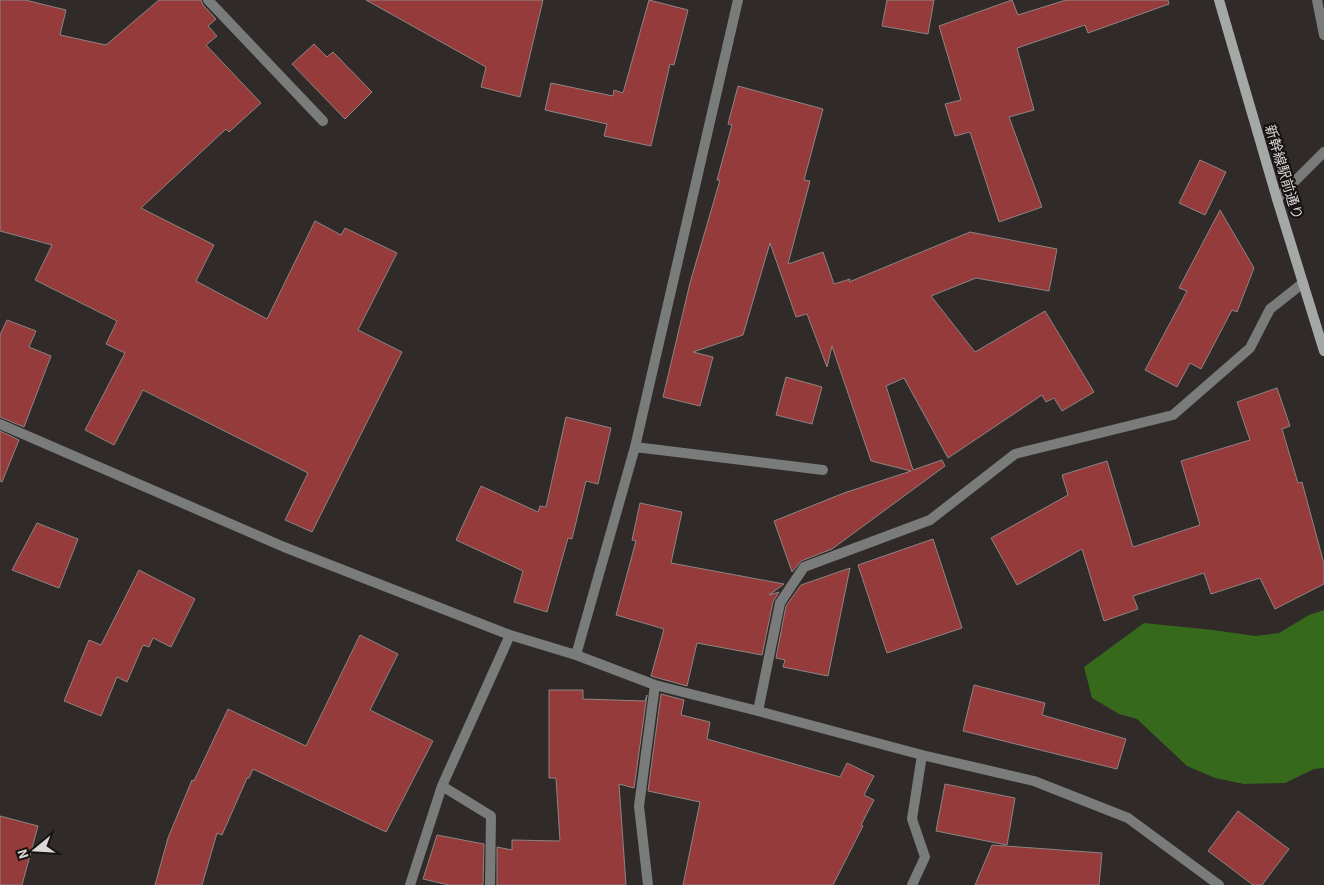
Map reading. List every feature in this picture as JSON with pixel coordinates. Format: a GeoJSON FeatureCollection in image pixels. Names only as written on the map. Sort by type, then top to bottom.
{"type":"FeatureCollection","features":[{"type":"Feature","properties":{"kind":"street"},"geometry":{"type":"LineString","coordinates":[[208,0],[323,120]]}},
{"type":"Feature","properties":{"kind":"street"},"geometry":{"type":"LineString","coordinates":[[576,655],[635,447],[738,0]]}},
{"type":"Feature","properties":{"kind":"street","name":"新幹線駅前通り"},"geometry":{"type":"LineString","coordinates":[[1220,0],[1277,199],[1324,351]]}},
{"type":"Feature","properties":{"kind":"street"},"geometry":{"type":"LineString","coordinates":[[1318,0],[1324,35]]}},
{"type":"Feature","properties":{"kind":"street"},"geometry":{"type":"LineString","coordinates":[[1277,199],[1324,152]]}},
{"type":"Feature","properties":{"kind":"street"},"geometry":{"type":"LineString","coordinates":[[758,711],[780,603],[804,567],[930,520],[1015,454],[1172,415],[1250,348],[1270,309],[1303,283]]}},
{"type":"Feature","properties":{"kind":"street"},"geometry":{"type":"LineString","coordinates":[[0,424],[284,547],[510,635],[576,655],[655,685],[922,755],[1034,781],[1128,818],[1219,885]]}},
{"type":"Feature","properties":{"kind":"street"},"geometry":{"type":"LineString","coordinates":[[635,447],[823,470]]}},
{"type":"Feature","properties":{"kind":"street"},"geometry":{"type":"LineString","coordinates":[[410,885],[442,786],[510,635]]}},
{"type":"Feature","properties":{"kind":"street"},"geometry":{"type":"LineString","coordinates":[[648,885],[639,806],[655,685]]}},
{"type":"Feature","properties":{"kind":"street"},"geometry":{"type":"LineString","coordinates":[[912,885],[925,857],[912,819],[922,755]]}},
{"type":"Feature","properties":{"kind":"street"},"geometry":{"type":"LineString","coordinates":[[442,786],[491,816],[490,885]]}},
{"type":"Feature","properties":{"kind":"green space"},"geometry":{"type":"Polygon","coordinates":[[[1324,610],[1324,768],[1314,769],[1285,783],[1244,784],[1215,778],[1187,766],[1137,719],[1119,714],[1092,698],[1084,667],[1144,623],[1255,636],[1279,633],[1309,615],[1324,610]]]}},
{"type":"Feature","properties":{"kind":"building"},"geometry":{"type":"Polygon","coordinates":[[[0,0],[25,0],[66,10],[60,35],[106,45],[159,0],[201,0],[203,5],[216,19],[208,26],[217,36],[206,45],[261,103],[229,132],[226,129],[141,208],[214,245],[196,281],[267,319],[315,221],[341,235],[345,228],[397,253],[358,330],[402,352],[312,532],[285,520],[308,473],[143,390],[114,445],[85,430],[125,353],[106,344],[117,321],[35,280],[52,245],[0,231],[0,0]]]}},
{"type":"Feature","properties":{"kind":"building"},"geometry":{"type":"Polygon","coordinates":[[[366,0],[543,0],[520,97],[481,87],[486,67],[366,0]]]}},
{"type":"Feature","properties":{"kind":"building"},"geometry":{"type":"Polygon","coordinates":[[[649,0],[688,10],[674,65],[670,64],[651,146],[604,136],[607,124],[545,110],[551,83],[613,96],[614,90],[623,93],[649,0]]]}},
{"type":"Feature","properties":{"kind":"building"},"geometry":{"type":"Polygon","coordinates":[[[887,0],[934,0],[928,34],[882,26],[887,0]]]}},
{"type":"Feature","properties":{"kind":"building"},"geometry":{"type":"Polygon","coordinates":[[[1012,0],[1018,15],[1066,0],[1168,0],[1169,4],[1088,33],[1085,25],[1017,48],[1034,110],[1009,117],[1042,207],[999,222],[970,132],[955,136],[945,104],[961,100],[939,26],[1012,0]]]}},
{"type":"Feature","properties":{"kind":"building"},"geometry":{"type":"Polygon","coordinates":[[[314,44],[327,57],[333,52],[372,92],[345,119],[292,64],[314,44]]]}},
{"type":"Feature","properties":{"kind":"building"},"geometry":{"type":"Polygon","coordinates":[[[738,86],[823,109],[804,180],[810,181],[788,264],[823,252],[834,284],[850,279],[849,282],[970,232],[1057,249],[1049,291],[976,278],[931,296],[975,352],[1045,311],[1094,392],[1062,411],[1054,398],[1046,402],[1042,395],[948,458],[904,378],[886,386],[913,470],[942,460],[945,466],[832,549],[801,561],[792,572],[774,521],[844,493],[911,471],[871,461],[832,346],[827,367],[807,314],[796,317],[770,243],[743,335],[693,352],[713,357],[700,406],[663,397],[690,283],[720,180],[717,180],[732,125],[728,124],[738,86]]]}},
{"type":"Feature","properties":{"kind":"building"},"geometry":{"type":"Polygon","coordinates":[[[1200,160],[1226,172],[1205,215],[1179,203],[1200,160]]]}},
{"type":"Feature","properties":{"kind":"building"},"geometry":{"type":"Polygon","coordinates":[[[1220,210],[1254,268],[1237,312],[1232,310],[1201,369],[1190,363],[1177,387],[1145,370],[1187,291],[1179,288],[1220,210]]]}},
{"type":"Feature","properties":{"kind":"building"},"geometry":{"type":"Polygon","coordinates":[[[7,320],[36,331],[29,347],[51,356],[24,427],[0,417],[0,335],[7,320]]]}},
{"type":"Feature","properties":{"kind":"building"},"geometry":{"type":"Polygon","coordinates":[[[786,377],[822,387],[812,424],[776,415],[786,377]]]}},
{"type":"Feature","properties":{"kind":"building"},"geometry":{"type":"Polygon","coordinates":[[[1277,388],[1290,426],[1282,429],[1298,483],[1302,482],[1324,564],[1324,584],[1275,609],[1260,578],[1211,594],[1204,573],[1133,596],[1138,609],[1104,621],[1082,549],[1017,585],[991,538],[1068,495],[1062,475],[1107,461],[1133,547],[1200,525],[1181,461],[1250,440],[1237,402],[1277,388]]]}},
{"type":"Feature","properties":{"kind":"building"},"geometry":{"type":"Polygon","coordinates":[[[566,417],[611,428],[598,484],[586,481],[572,539],[568,538],[547,612],[514,602],[523,571],[456,540],[481,486],[538,512],[540,506],[546,507],[566,417]]]}},
{"type":"Feature","properties":{"kind":"building"},"geometry":{"type":"Polygon","coordinates":[[[0,431],[19,440],[2,482],[0,481],[0,431]]]}},
{"type":"Feature","properties":{"kind":"building"},"geometry":{"type":"Polygon","coordinates":[[[640,503],[682,512],[671,563],[784,584],[769,595],[779,592],[773,602],[762,655],[697,643],[687,686],[651,676],[664,629],[616,615],[636,541],[632,540],[640,503]]]}},
{"type":"Feature","properties":{"kind":"building"},"geometry":{"type":"Polygon","coordinates":[[[37,523],[78,539],[59,588],[12,570],[37,523]]]}},
{"type":"Feature","properties":{"kind":"building"},"geometry":{"type":"Polygon","coordinates":[[[933,539],[962,628],[887,653],[858,565],[933,539]]]}},
{"type":"Feature","properties":{"kind":"building"},"geometry":{"type":"Polygon","coordinates":[[[850,568],[828,676],[783,667],[785,660],[776,658],[786,606],[801,585],[850,568]]]}},
{"type":"Feature","properties":{"kind":"building"},"geometry":{"type":"Polygon","coordinates":[[[139,570],[195,599],[171,647],[153,638],[149,647],[143,645],[127,682],[117,677],[101,716],[64,701],[89,640],[101,645],[139,570]]]}},
{"type":"Feature","properties":{"kind":"building"},"geometry":{"type":"Polygon","coordinates":[[[360,635],[398,654],[370,710],[433,741],[386,832],[253,769],[249,778],[247,778],[222,835],[217,833],[202,885],[155,885],[168,838],[192,780],[194,781],[228,709],[306,746],[360,635]]]}},
{"type":"Feature","properties":{"kind":"building"},"geometry":{"type":"Polygon","coordinates":[[[974,685],[1045,703],[1042,715],[1126,739],[1117,769],[963,731],[974,685]]]}},
{"type":"Feature","properties":{"kind":"building"},"geometry":{"type":"Polygon","coordinates":[[[549,690],[583,690],[583,699],[645,701],[647,695],[634,788],[619,784],[626,885],[497,885],[497,847],[512,850],[512,840],[560,841],[556,778],[549,778],[549,690]]]}},
{"type":"Feature","properties":{"kind":"building"},"geometry":{"type":"Polygon","coordinates":[[[661,694],[684,700],[681,715],[710,722],[707,739],[840,777],[847,763],[874,776],[864,795],[874,800],[833,885],[683,885],[700,802],[648,791],[661,694]]]}},
{"type":"Feature","properties":{"kind":"building"},"geometry":{"type":"Polygon","coordinates":[[[945,784],[1015,798],[1007,845],[936,831],[945,784]]]}},
{"type":"Feature","properties":{"kind":"building"},"geometry":{"type":"Polygon","coordinates":[[[1238,811],[1289,849],[1262,885],[1253,885],[1208,851],[1238,811]]]}},
{"type":"Feature","properties":{"kind":"building"},"geometry":{"type":"Polygon","coordinates":[[[0,816],[38,826],[22,885],[0,885],[0,816]]]}},
{"type":"Feature","properties":{"kind":"building"},"geometry":{"type":"Polygon","coordinates":[[[437,835],[484,844],[483,885],[449,885],[423,879],[437,835]]]}},
{"type":"Feature","properties":{"kind":"building"},"geometry":{"type":"Polygon","coordinates":[[[992,845],[1102,853],[1099,885],[975,885],[992,845]]]}}]}
